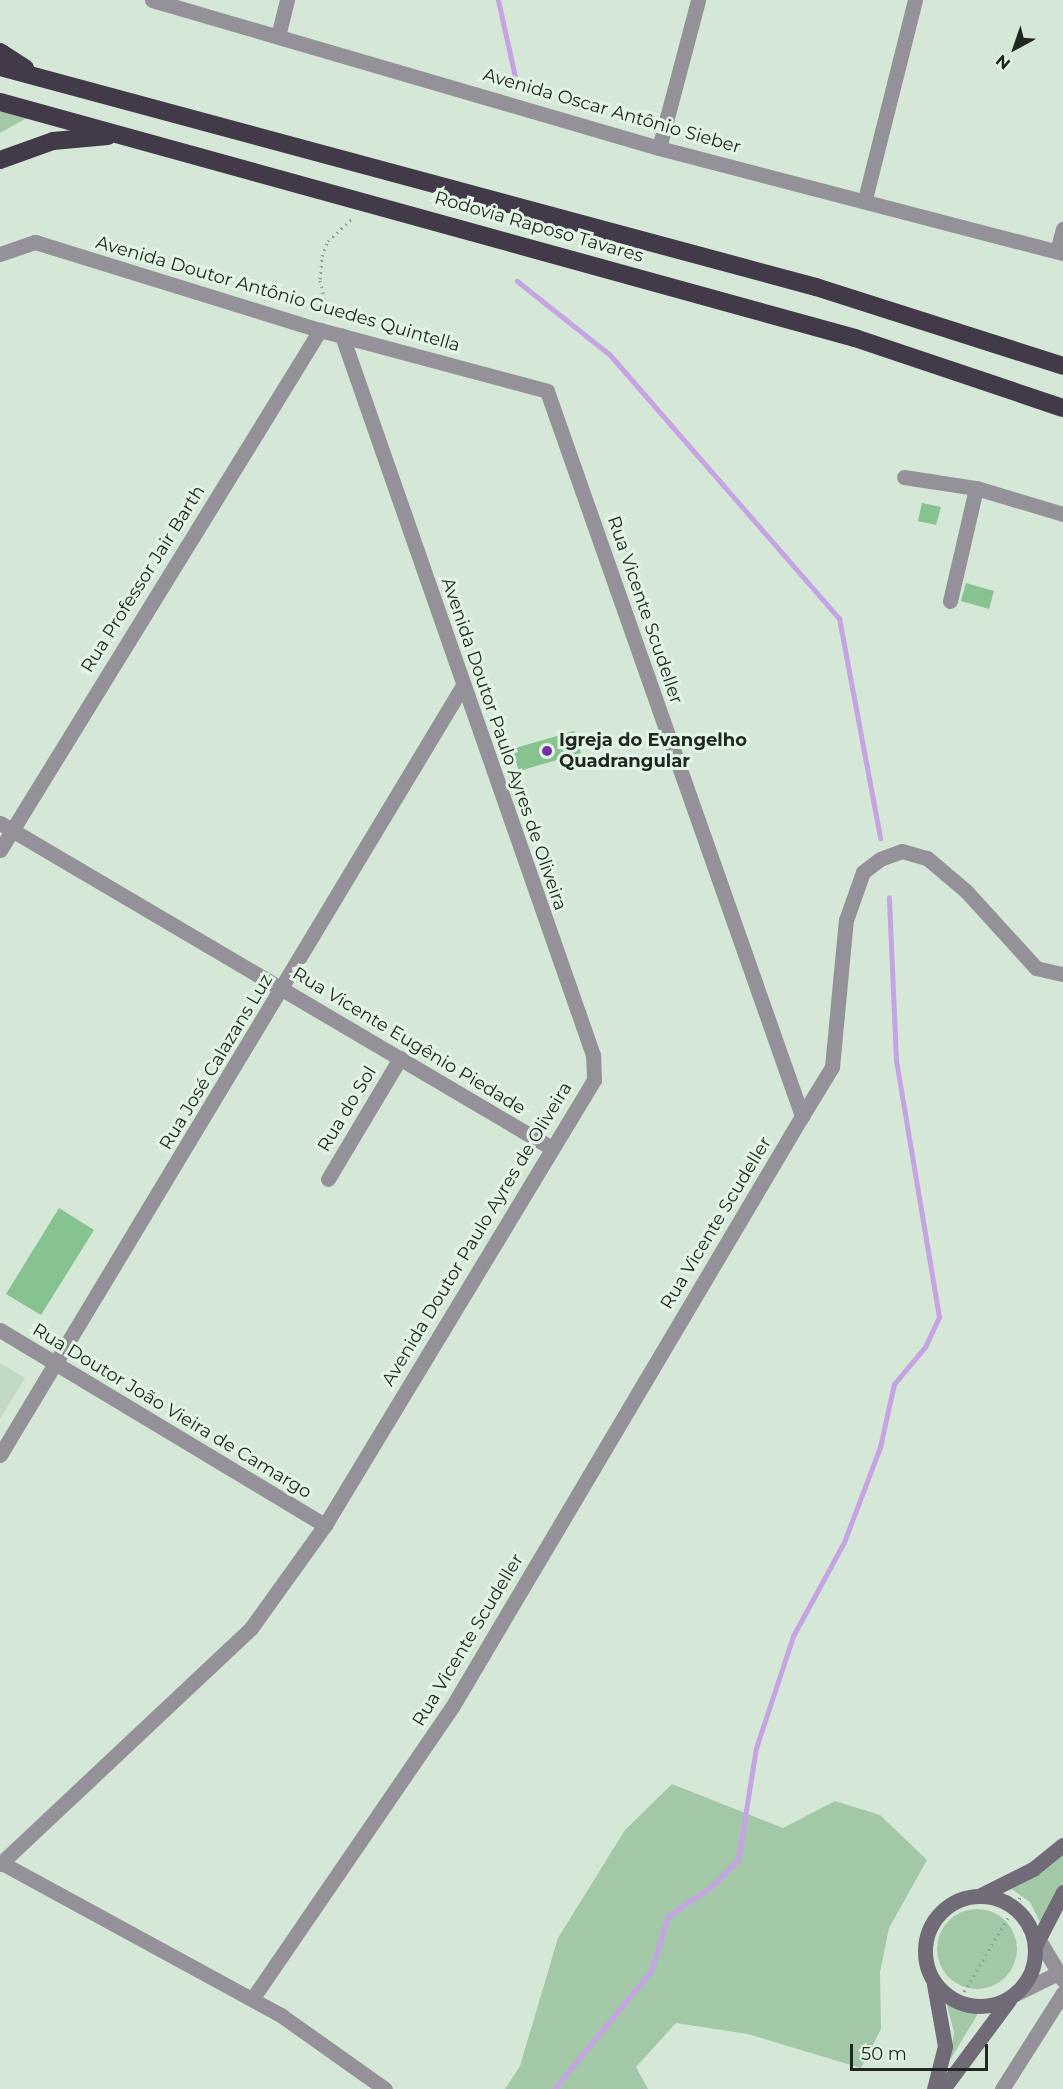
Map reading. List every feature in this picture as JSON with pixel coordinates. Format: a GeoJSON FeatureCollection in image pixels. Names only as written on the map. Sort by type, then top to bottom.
{"type":"FeatureCollection","features":[{"type":"Feature","properties":{"kind":"highway"},"geometry":{"type":"LineString","coordinates":[[0,52],[42,79]]}},
{"type":"Feature","properties":{"kind":"highway","name":"Rodovia Raposo Tavares"},"geometry":{"type":"LineString","coordinates":[[0,67],[816,287],[1063,366]]}},
{"type":"Feature","properties":{"kind":"highway","name":"Rodovia Raposo Tavares"},"geometry":{"type":"LineString","coordinates":[[0,102],[376,203],[855,338],[1063,408]]}},
{"type":"Feature","properties":{"kind":"highway"},"geometry":{"type":"LineString","coordinates":[[0,160],[53,141],[122,134]]}},
{"type":"Feature","properties":{"kind":"main road"},"geometry":{"type":"LineString","coordinates":[[934,2089],[945,2046],[944,2025],[926,1950],[932,1922],[945,1908],[981,1895],[1033,1869],[1063,1845]]}},
{"type":"Feature","properties":{"kind":"main road"},"geometry":{"type":"LineString","coordinates":[[943,2089],[1032,1971],[1035,1947],[1063,1892]]}},
{"type":"Feature","properties":{"kind":"main road"},"geometry":{"type":"LineString","coordinates":[[981,1895],[1015,1907],[1027,1920],[1035,1947]]}},
{"type":"Feature","properties":{"kind":"main road"},"geometry":{"type":"LineString","coordinates":[[932,1978],[958,2001],[977,2006],[1013,1996]]}},
{"type":"Feature","properties":{"kind":"street","name":"Avenida Oscar Antônio Sieber"},"geometry":{"type":"LineString","coordinates":[[152,0],[659,148],[865,199],[1060,252]]}},
{"type":"Feature","properties":{"kind":"street"},"geometry":{"type":"LineString","coordinates":[[278,36],[287,0]]}},
{"type":"Feature","properties":{"kind":"street"},"geometry":{"type":"LineString","coordinates":[[659,148],[698,0]]}},
{"type":"Feature","properties":{"kind":"street"},"geometry":{"type":"LineString","coordinates":[[865,199],[915,0]]}},
{"type":"Feature","properties":{"kind":"street"},"geometry":{"type":"LineString","coordinates":[[1060,252],[1063,229]]}},
{"type":"Feature","properties":{"kind":"street","name":"Avenida Doutor Antônio Guedes Quintella"},"geometry":{"type":"LineString","coordinates":[[0,254],[35,242],[331,333],[547,391]]}},
{"type":"Feature","properties":{"kind":"street","name":"Avenida Doutor Paulo Ayres de Oliveira"},"geometry":{"type":"LineString","coordinates":[[0,1863],[251,1628],[325,1525],[550,1147],[594,1080],[593,1055],[462,687],[331,333]]}},
{"type":"Feature","properties":{"kind":"street","name":"Rua Professor Jair Barth"},"geometry":{"type":"LineString","coordinates":[[0,850],[6,826],[331,333]]}},
{"type":"Feature","properties":{"kind":"street","name":"Rua Vicente Scudeller"},"geometry":{"type":"LineString","coordinates":[[252,1999],[452,1707],[802,1116],[547,391]]}},
{"type":"Feature","properties":{"kind":"street"},"geometry":{"type":"LineString","coordinates":[[904,477],[976,488],[1063,514]]}},
{"type":"Feature","properties":{"kind":"street"},"geometry":{"type":"LineString","coordinates":[[950,602],[976,488]]}},
{"type":"Feature","properties":{"kind":"street","name":"Rua José Calazans Luz"},"geometry":{"type":"LineString","coordinates":[[0,1455],[283,989],[462,687]]}},
{"type":"Feature","properties":{"kind":"street","name":"Rua Vicente Eugênio Piedade"},"geometry":{"type":"LineString","coordinates":[[6,826],[550,1147]]}},
{"type":"Feature","properties":{"kind":"street"},"geometry":{"type":"LineString","coordinates":[[802,1116],[832,1067],[846,920],[863,872],[880,860],[902,851],[927,858],[966,891],[1036,968],[1063,974]]}},
{"type":"Feature","properties":{"kind":"street","name":"Rua do Sol"},"geometry":{"type":"LineString","coordinates":[[328,1179],[400,1058]]}},
{"type":"Feature","properties":{"kind":"street","name":"Rua Doutor João Vieira de Camargo"},"geometry":{"type":"LineString","coordinates":[[0,1330],[325,1525]]}},
{"type":"Feature","properties":{"kind":"street"},"geometry":{"type":"LineString","coordinates":[[0,1863],[252,1999],[385,2089]]}},
{"type":"Feature","properties":{"kind":"street"},"geometry":{"type":"LineString","coordinates":[[1013,1996],[1060,1977],[1042,1945],[1035,1947]]}},
{"type":"Feature","properties":{"kind":"street"},"geometry":{"type":"LineString","coordinates":[[1002,2089],[1063,1993]]}},
{"type":"Feature","properties":{"kind":"path"},"geometry":{"type":"LineString","coordinates":[[331,333],[320,279],[322,256],[347,221],[376,203]]}},
{"type":"Feature","properties":{"kind":"path"},"geometry":{"type":"LineString","coordinates":[[944,2025],[1025,1889]]}},
{"type":"Feature","properties":{"kind":"shaded area"},"geometry":{"type":"Polygon","coordinates":[[[0,103],[36,113],[0,133],[0,103]]]}},
{"type":"Feature","properties":{"kind":"shaded area"},"geometry":{"type":"Polygon","coordinates":[[[0,1363],[25,1378],[0,1419],[0,1363]]]}},
{"type":"Feature","properties":{"kind":"shaded area"},"geometry":{"type":"Polygon","coordinates":[[[672,1784],[783,1828],[835,1801],[880,1815],[927,1860],[889,1928],[880,1972],[881,2029],[861,2068],[748,2034],[676,2023],[636,2067],[648,2089],[505,2089],[520,2066],[558,1938],[625,1830],[672,1784]]]}},
{"type":"Feature","properties":{"kind":"shaded area"},"geometry":{"type":"Polygon","coordinates":[[[1063,1853],[1063,1883],[1040,1922],[1030,1902],[1009,1887],[1063,1853]]]}},
{"type":"Feature","properties":{"kind":"shaded area"},"geometry":{"type":"Polygon","coordinates":[[[977,1909],[992,1912],[1005,1921],[1014,1934],[1017,1949],[1014,1964],[1005,1977],[992,1986],[977,1989],[962,1986],[949,1977],[940,1964],[937,1949],[940,1934],[949,1921],[962,1912],[977,1909]]]}},
{"type":"Feature","properties":{"kind":"shaded area"},"geometry":{"type":"Polygon","coordinates":[[[946,2002],[979,2012],[950,2060],[954,2032],[946,2002]]]}},
{"type":"Feature","properties":{"kind":"building"},"geometry":{"type":"Polygon","coordinates":[[[922,503],[941,507],[936,525],[918,521],[922,503]]]}},
{"type":"Feature","properties":{"kind":"building"},"geometry":{"type":"Polygon","coordinates":[[[966,583],[994,591],[989,609],[961,601],[966,583]]]}},
{"type":"Feature","properties":{"kind":"building","name":"Igreja do Evangelho Quadrangular"},"geometry":{"type":"Polygon","coordinates":[[[574,731],[581,753],[519,771],[512,749],[574,731]]]}},
{"type":"Feature","properties":{"kind":"building"},"geometry":{"type":"Polygon","coordinates":[[[59,1208],[94,1230],[41,1315],[6,1294],[59,1208]]]}},
{"type":"Feature","properties":{"kind":"waterway"},"geometry":{"type":"LineString","coordinates":[[498,0],[516,81]]}},
{"type":"Feature","properties":{"kind":"waterway"},"geometry":{"type":"LineString","coordinates":[[517,281],[610,355],[839,618],[880,838]]}},
{"type":"Feature","properties":{"kind":"waterway"},"geometry":{"type":"LineString","coordinates":[[554,2089],[651,1971],[668,1916],[712,1886],[738,1860],[756,1748],[793,1636],[844,1542],[880,1447],[894,1384],[925,1347],[939,1317],[896,1060],[889,897]]}},
{"type":"Feature","properties":{"kind":"place","name":"Igreja do Evangelho Quadrangular"},"geometry":{"type":"Point","coordinates":[547,751]}}]}
